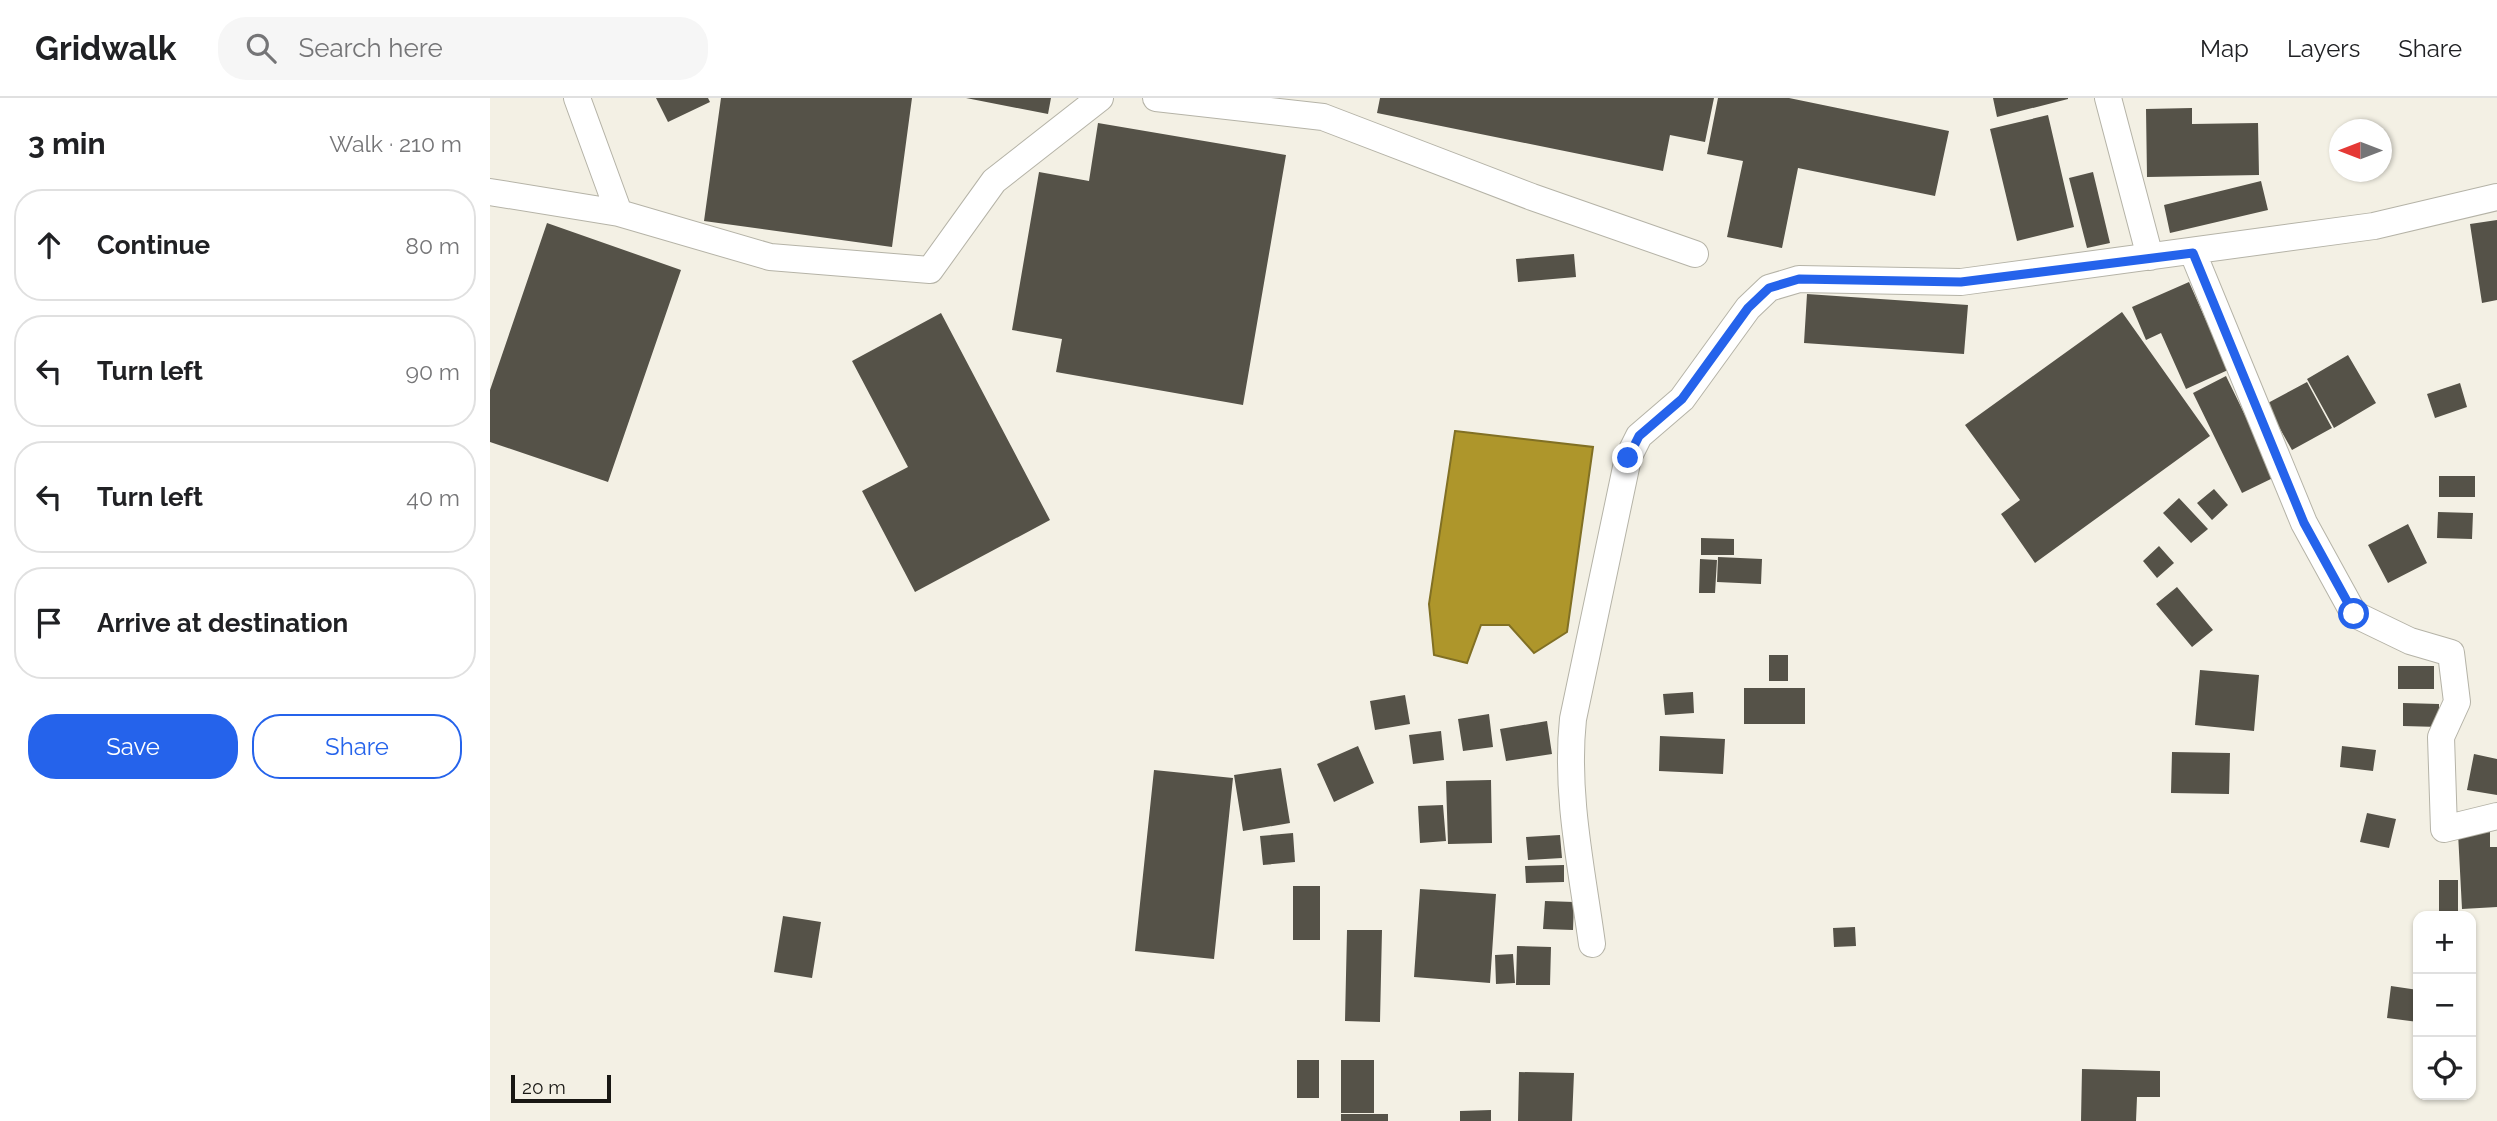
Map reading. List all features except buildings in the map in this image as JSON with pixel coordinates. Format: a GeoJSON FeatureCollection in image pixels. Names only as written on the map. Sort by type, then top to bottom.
{"type":"FeatureCollection","features":[{"type":"Feature","properties":{"kind":"street"},"geometry":{"type":"LineString","coordinates":[[577,98],[619,213]]}},
{"type":"Feature","properties":{"kind":"street"},"geometry":{"type":"LineString","coordinates":[[490,192],[619,213],[769,257],[930,270],[994,181],[1100,98]]}},
{"type":"Feature","properties":{"kind":"street"},"geometry":{"type":"LineString","coordinates":[[1156,98],[1324,117],[1532,197],[1695,254]]}},
{"type":"Feature","properties":{"kind":"street"},"geometry":{"type":"LineString","coordinates":[[2108,98],[2150,257]]}},
{"type":"Feature","properties":{"kind":"street"},"geometry":{"type":"LineString","coordinates":[[1592,944],[1570,783],[1569,752],[1573,719],[1628,458],[1639,436],[1682,399],[1748,308],[1769,288],[1799,279],[1961,282],[2193,253],[2374,226],[2497,197]]}},
{"type":"Feature","properties":{"kind":"street"},"geometry":{"type":"LineString","coordinates":[[2193,253],[2304,523],[2354,614],[2410,641],[2451,653],[2457,702],[2441,737],[2444,829],[2497,816]]}},
{"type":"Feature","properties":{"kind":"shaded area"},"geometry":{"type":"Polygon","coordinates":[[[1455,431],[1593,447],[1567,632],[1534,653],[1509,625],[1481,625],[1467,663],[1434,655],[1429,604],[1455,431]]]}},
{"type":"Feature","properties":{"kind":"route"},"geometry":{"type":"LineString","coordinates":[[1628,458],[1639,436],[1682,399],[1748,308],[1769,288],[1799,279],[1961,282],[2193,253],[2304,523],[2354,614]]}}]}
